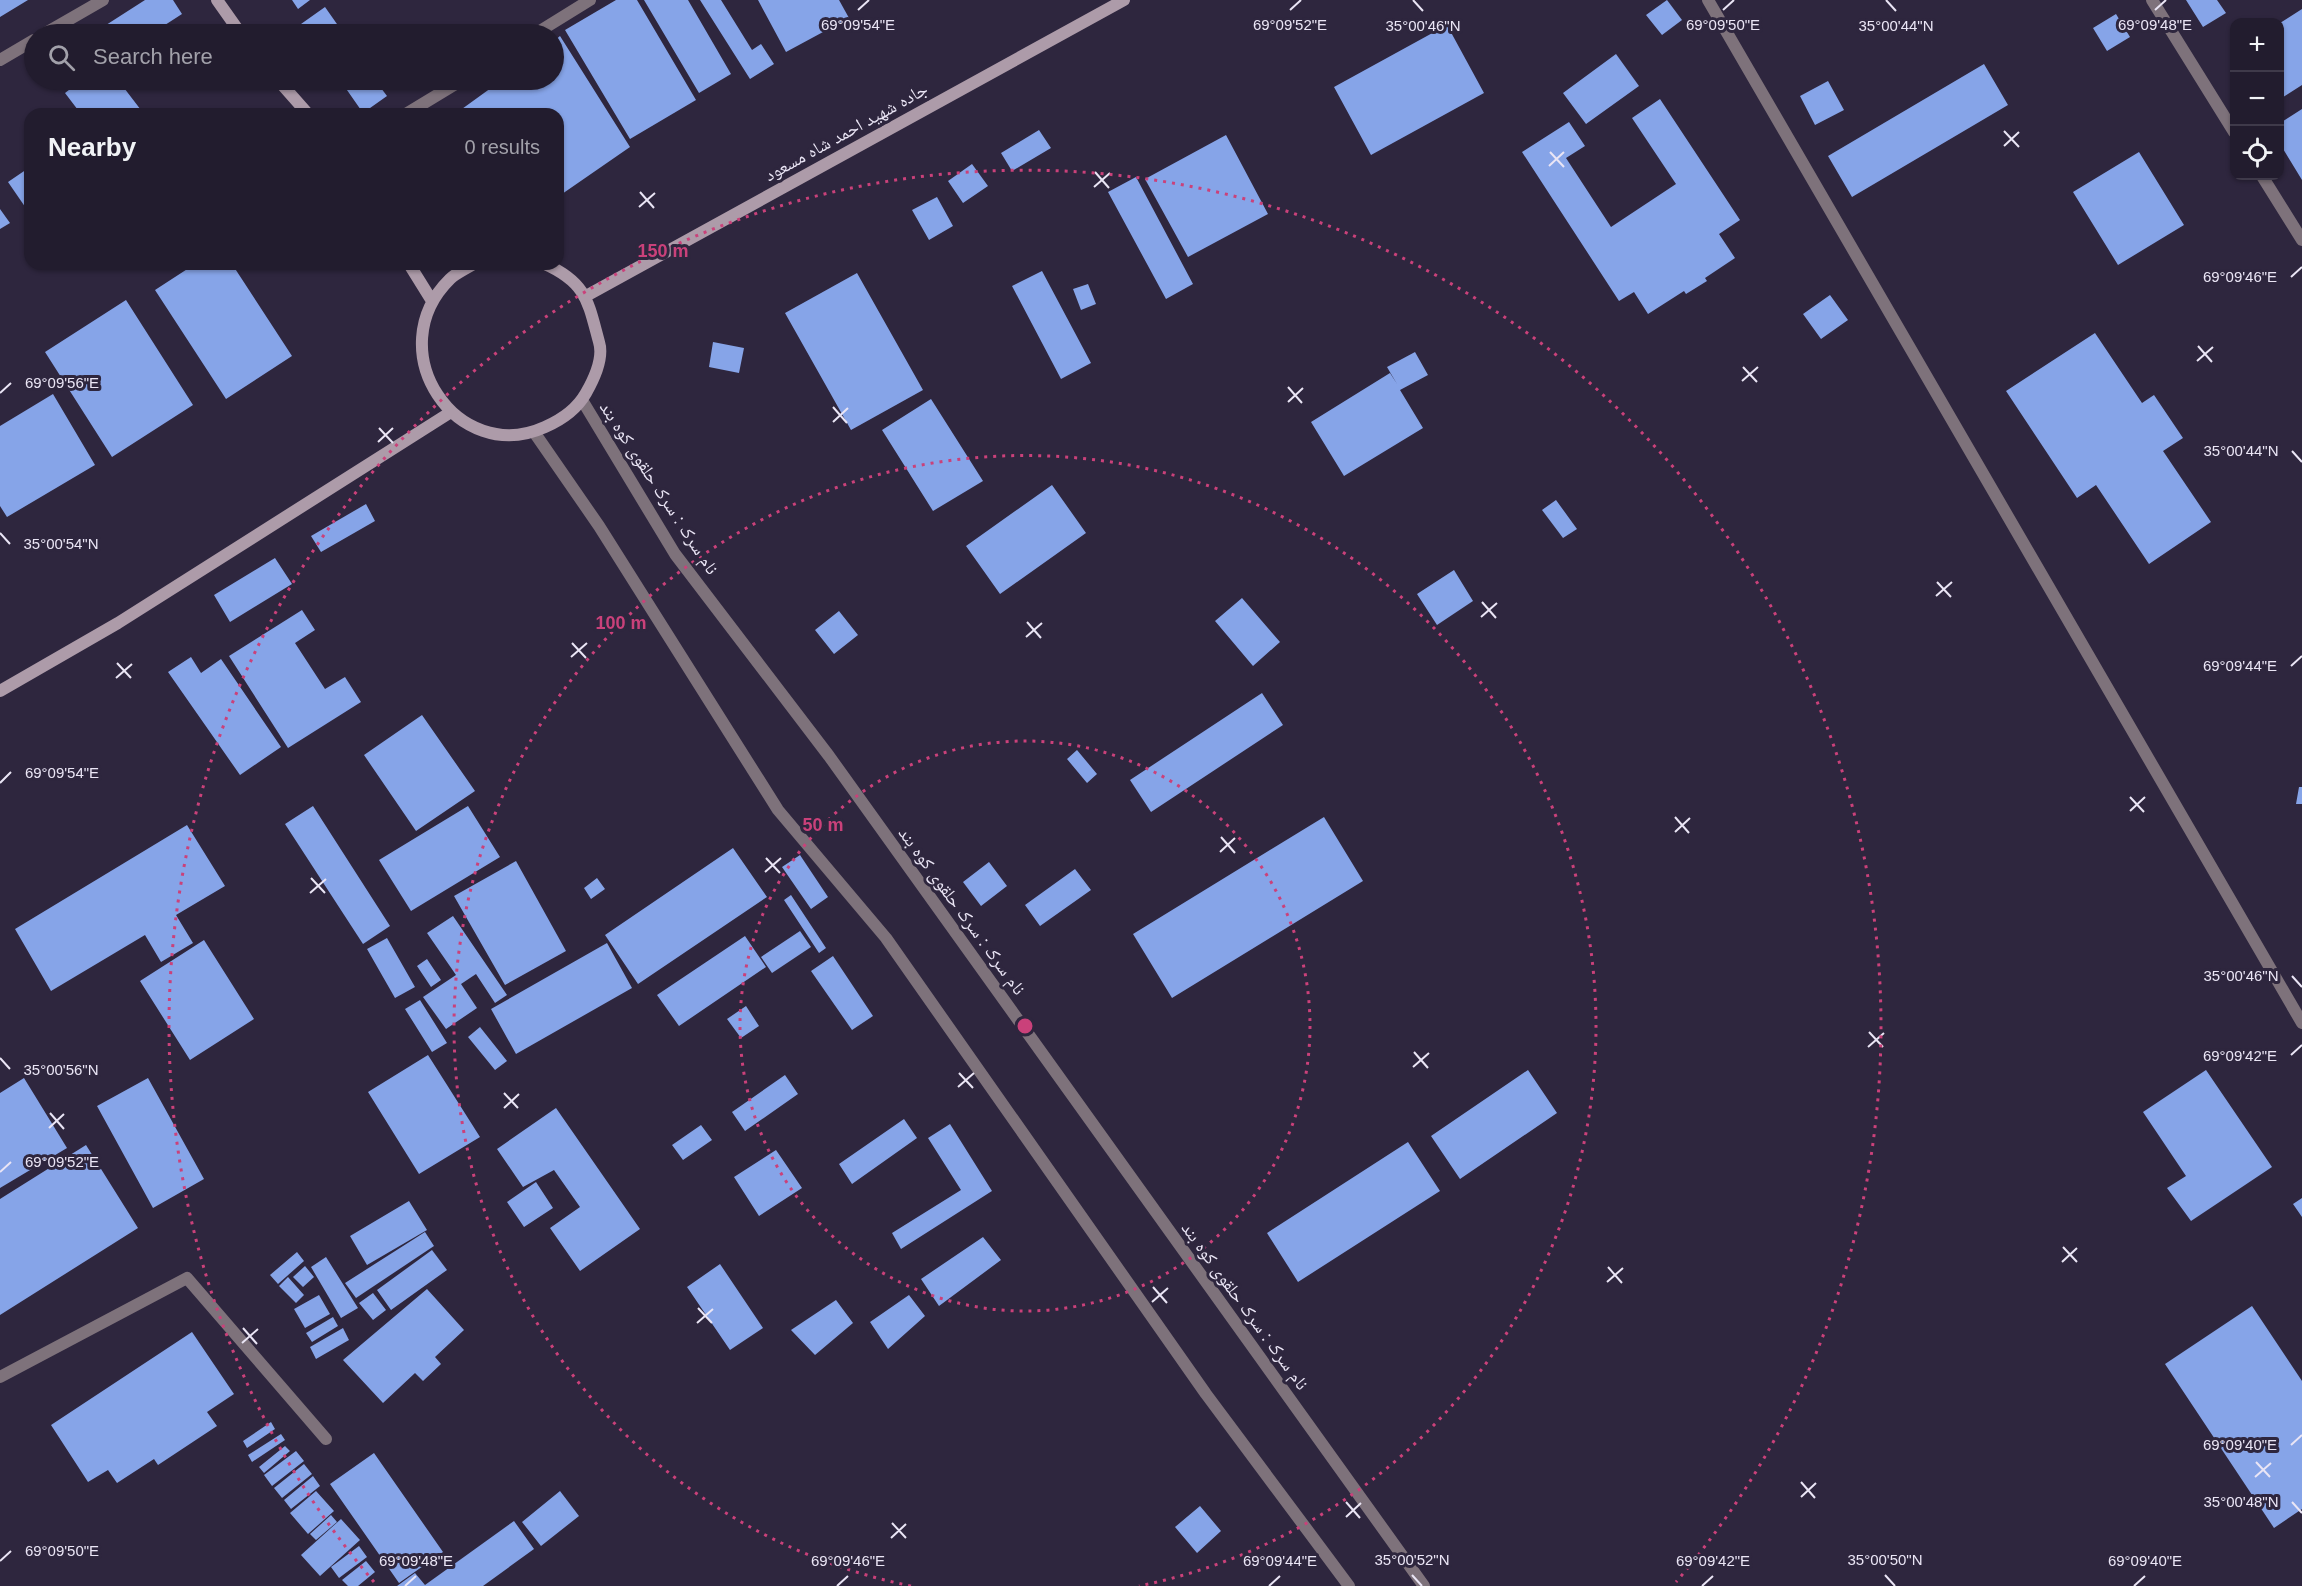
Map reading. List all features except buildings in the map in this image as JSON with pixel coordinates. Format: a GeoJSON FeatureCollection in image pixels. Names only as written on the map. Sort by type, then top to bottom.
{"type":"FeatureCollection","features":[{"type":"Feature","properties":{"kind":"main road"},"geometry":{"type":"LineString","coordinates":[[217,0],[234,24]]}},
{"type":"Feature","properties":{"kind":"main road","name":"جاده شهيد احمد شاه مسعود"},"geometry":{"type":"LineString","coordinates":[[586,296],[1124,0]]}},
{"type":"Feature","properties":{"kind":"main road"},"geometry":{"type":"LineString","coordinates":[[287,90],[303,108]]}},
{"type":"Feature","properties":{"kind":"main road"},"geometry":{"type":"LineString","coordinates":[[413,270],[432,302]]}},
{"type":"Feature","properties":{"kind":"main road"},"geometry":{"type":"LineString","coordinates":[[464,270],[451,278],[432,302],[422,330],[422,360],[432,388],[451,412],[477,428],[505,435],[534,432],[560,420],[582,400],[596,375],[600,346],[586,296],[559,270]]}},
{"type":"Feature","properties":{"kind":"main road"},"geometry":{"type":"LineString","coordinates":[[0,691],[118,623],[451,412]]}},
{"type":"Feature","properties":{"kind":"street"},"geometry":{"type":"LineString","coordinates":[[61,24],[103,0]]}},
{"type":"Feature","properties":{"kind":"street"},"geometry":{"type":"LineString","coordinates":[[551,24],[590,0]]}},
{"type":"Feature","properties":{"kind":"street"},"geometry":{"type":"LineString","coordinates":[[1708,0],[2302,1023]]}},
{"type":"Feature","properties":{"kind":"street"},"geometry":{"type":"LineString","coordinates":[[2152,0],[2231,126]]}},
{"type":"Feature","properties":{"kind":"street"},"geometry":{"type":"LineString","coordinates":[[0,60],[24,46]]}},
{"type":"Feature","properties":{"kind":"street"},"geometry":{"type":"LineString","coordinates":[[416,108],[446,90]]}},
{"type":"Feature","properties":{"kind":"street"},"geometry":{"type":"LineString","coordinates":[[2264,180],[2302,240]]}},
{"type":"Feature","properties":{"kind":"street","name":"نام سرک : سرک حلقوی کوه بند"},"geometry":{"type":"LineString","coordinates":[[582,400],[675,554],[836,766],[1424,1586]]}},
{"type":"Feature","properties":{"kind":"street"},"geometry":{"type":"LineString","coordinates":[[534,432],[599,526],[778,810],[886,938],[1206,1394],[1349,1586]]}},
{"type":"Feature","properties":{"kind":"street"},"geometry":{"type":"LineString","coordinates":[[0,1377],[187,1278],[326,1439]]}}]}
